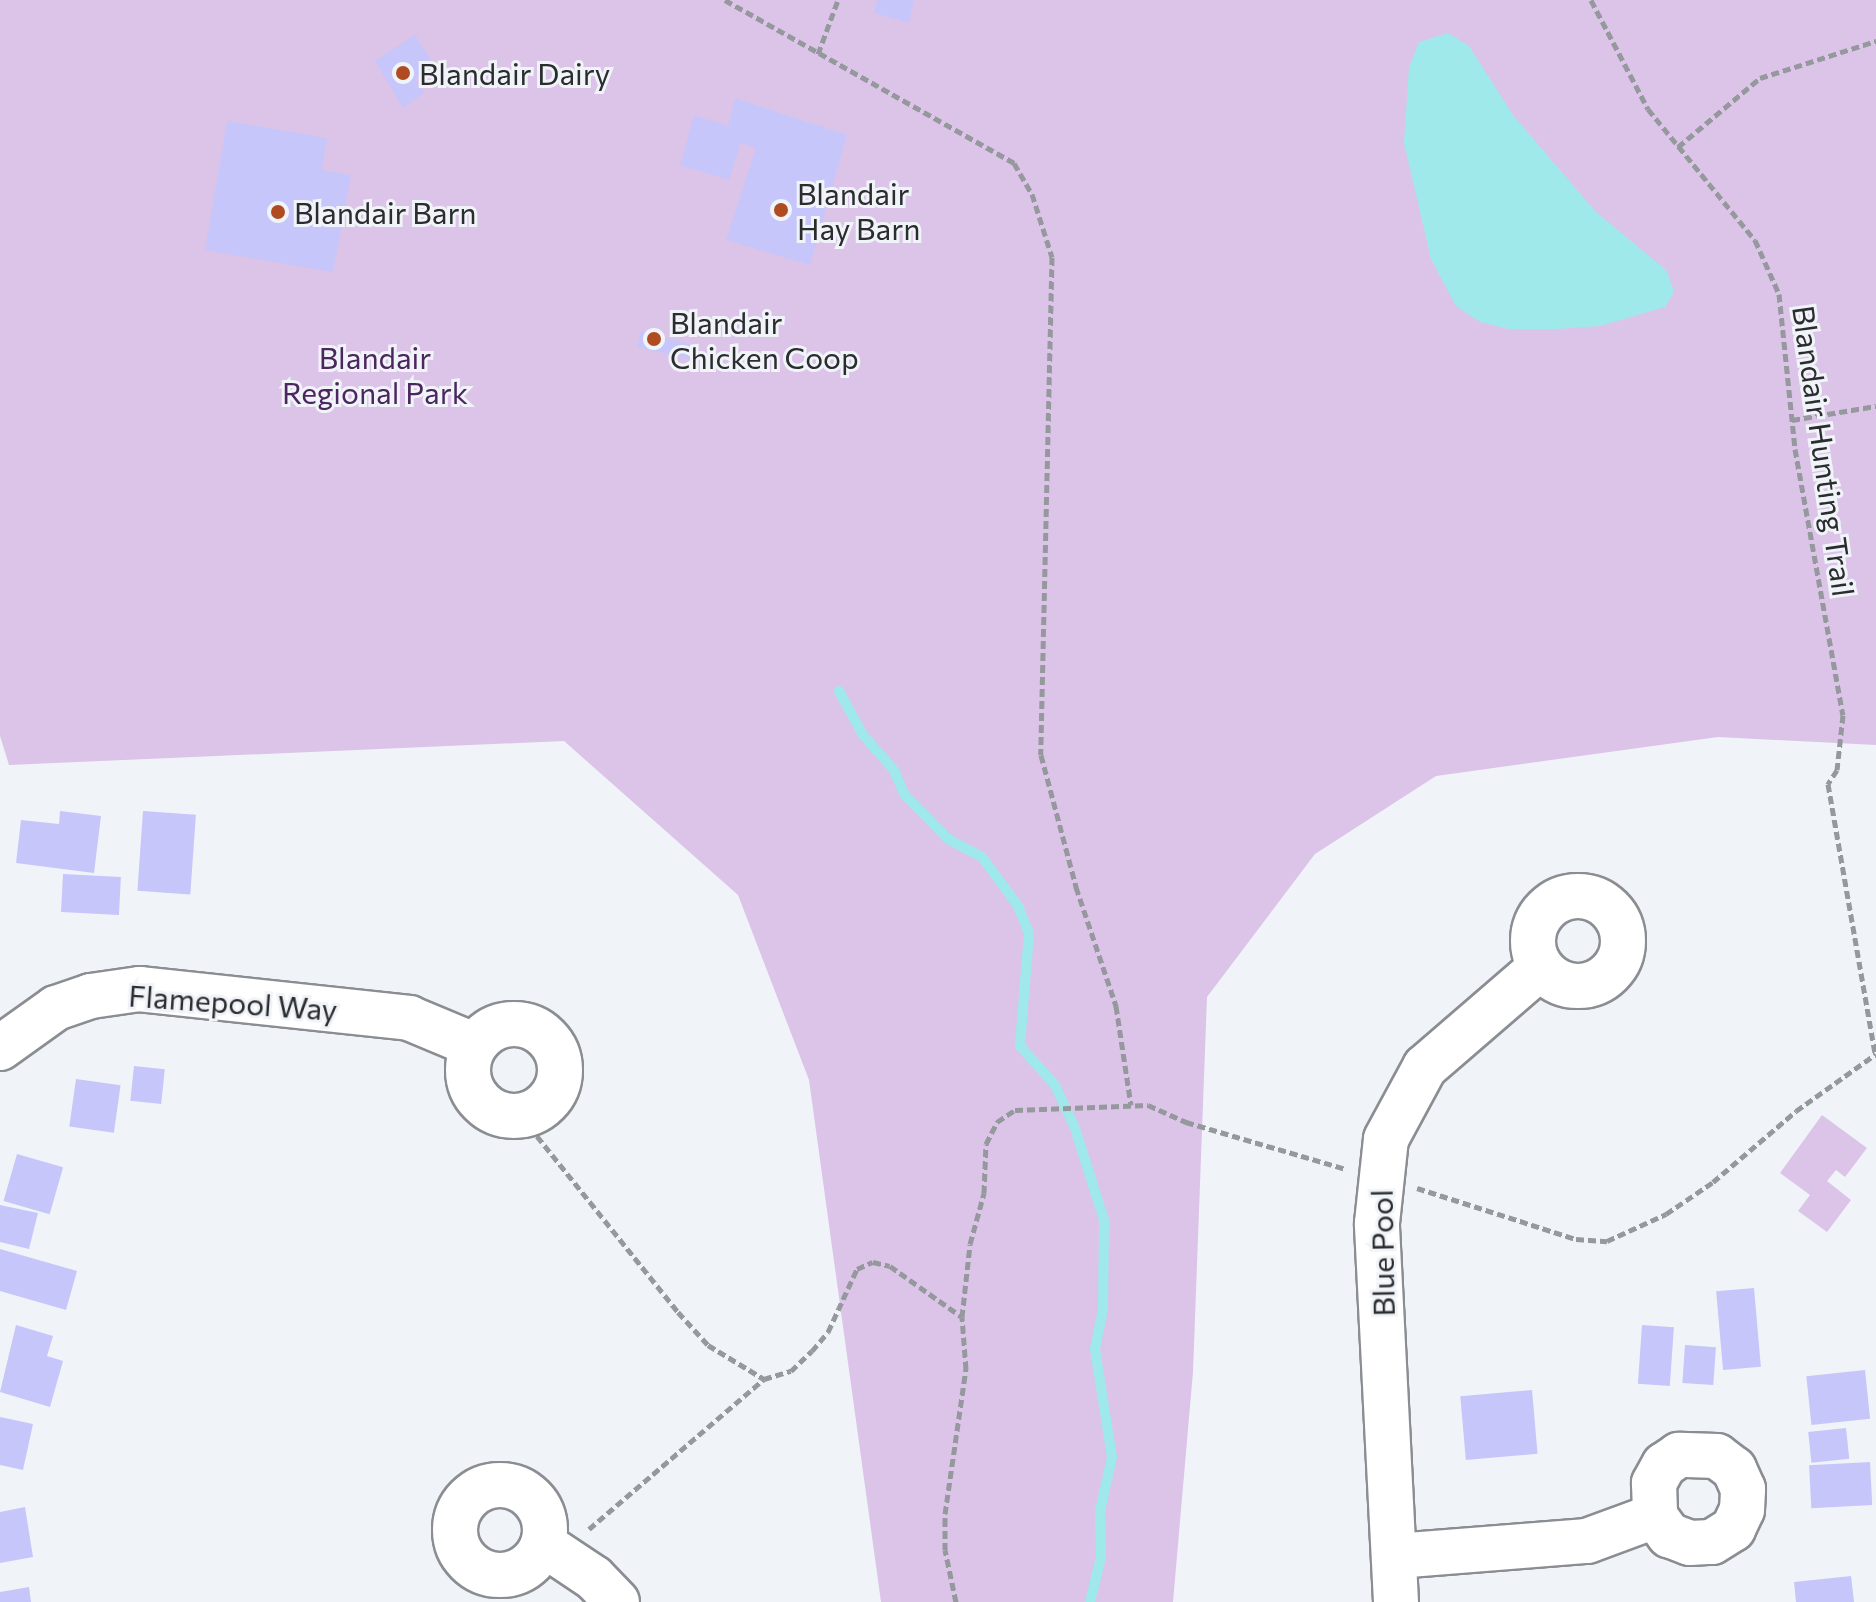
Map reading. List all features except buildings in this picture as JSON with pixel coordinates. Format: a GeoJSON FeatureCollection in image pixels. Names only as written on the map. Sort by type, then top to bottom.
{"type":"FeatureCollection","features":[{"type":"Feature","properties":{"kind":"street","name":"Blue Pool"},"geometry":{"type":"LineString","coordinates":[[1396,1602],[1379,1178],[1386,1139],[1425,1067],[1541,967]]}},
{"type":"Feature","properties":{"kind":"street","name":"Flamepool Way"},"geometry":{"type":"LineString","coordinates":[[0,1048],[56,1008],[91,996],[139,989],[409,1018],[474,1045]]}},
{"type":"Feature","properties":{"kind":"street"},"geometry":{"type":"LineString","coordinates":[[507,1024],[528,1026],[544,1035],[557,1052],[559,1082],[543,1106],[527,1115],[495,1113],[473,1093],[468,1077],[474,1045],[490,1030],[507,1024]]}},
{"type":"Feature","properties":{"kind":"street"},"geometry":{"type":"LineString","coordinates":[[1396,1556],[1587,1541],[1655,1516]]}},
{"type":"Feature","properties":{"kind":"street"},"geometry":{"type":"LineString","coordinates":[[553,1549],[617,1602]]}},
{"type":"Feature","properties":{"kind":"path"},"geometry":{"type":"LineString","coordinates":[[725,0],[1014,163],[1032,194],[1052,257],[1041,755],[1076,887],[1116,1006],[1131,1105]]}},
{"type":"Feature","properties":{"kind":"path"},"geometry":{"type":"LineString","coordinates":[[818,54],[838,0]]}},
{"type":"Feature","properties":{"kind":"path","name":"Blandair Hunting Trail"},"geometry":{"type":"LineString","coordinates":[[1591,0],[1634,87],[1770,264],[1779,294],[1792,420],[1843,715],[1837,770],[1828,784],[1876,1054]]}},
{"type":"Feature","properties":{"kind":"path"},"geometry":{"type":"LineString","coordinates":[[1678,147],[1760,78],[1876,41]]}},
{"type":"Feature","properties":{"kind":"path"},"geometry":{"type":"LineString","coordinates":[[1792,420],[1876,406]]}},
{"type":"Feature","properties":{"kind":"path"},"geometry":{"type":"LineString","coordinates":[[956,1602],[945,1550],[945,1514],[966,1369],[962,1317],[970,1244],[984,1193],[986,1144],[997,1122],[1015,1110],[1148,1105],[1186,1122],[1576,1239],[1607,1241],[1666,1214],[1713,1182],[1796,1111],[1876,1054]]}},
{"type":"Feature","properties":{"kind":"path"},"geometry":{"type":"LineString","coordinates":[[527,1115],[537,1136],[688,1323],[708,1345],[764,1379]]}},
{"type":"Feature","properties":{"kind":"path"},"geometry":{"type":"LineString","coordinates":[[553,1549],[764,1379],[791,1371],[828,1332],[857,1269],[873,1262],[890,1266],[962,1317]]}},
{"type":"Feature","properties":{"kind":"green space","name":"Blandair Regional Park"},"geometry":{"type":"Polygon","coordinates":[[[0,0],[1876,0],[1876,745],[1718,737],[1436,776],[1315,854],[1207,997],[1193,1372],[1173,1602],[881,1602],[809,1080],[738,895],[564,741],[9,765],[0,736],[0,0]]]}},
{"type":"Feature","properties":{"kind":"green space"},"geometry":{"type":"Polygon","coordinates":[[[1822,1115],[1867,1148],[1845,1177],[1836,1170],[1827,1181],[1851,1200],[1827,1232],[1798,1211],[1810,1195],[1780,1173],[1822,1115]]]}},
{"type":"Feature","properties":{"kind":"water"},"geometry":{"type":"Polygon","coordinates":[[[1448,33],[1469,46],[1513,115],[1595,211],[1667,271],[1674,292],[1665,307],[1600,326],[1509,329],[1480,322],[1456,306],[1431,259],[1404,143],[1409,67],[1419,42],[1448,33]]]}},
{"type":"Feature","properties":{"kind":"waterway"},"geometry":{"type":"LineString","coordinates":[[839,691],[863,735],[894,770],[904,794],[948,839],[982,857],[1018,906],[1029,933],[1020,1046],[1055,1085],[1075,1128],[1104,1220],[1103,1309],[1095,1349],[1112,1457],[1100,1511],[1101,1557],[1090,1602]]}},
{"type":"Feature","properties":{"kind":"place","name":"Blandair Dairy"},"geometry":{"type":"Point","coordinates":[403,73]}},
{"type":"Feature","properties":{"kind":"place","name":"Blandair Hay Barn"},"geometry":{"type":"Point","coordinates":[781,210]}},
{"type":"Feature","properties":{"kind":"place","name":"Blandair Barn"},"geometry":{"type":"Point","coordinates":[278,212]}},
{"type":"Feature","properties":{"kind":"place","name":"Blandair Chicken Coop"},"geometry":{"type":"Point","coordinates":[654,339]}}]}
